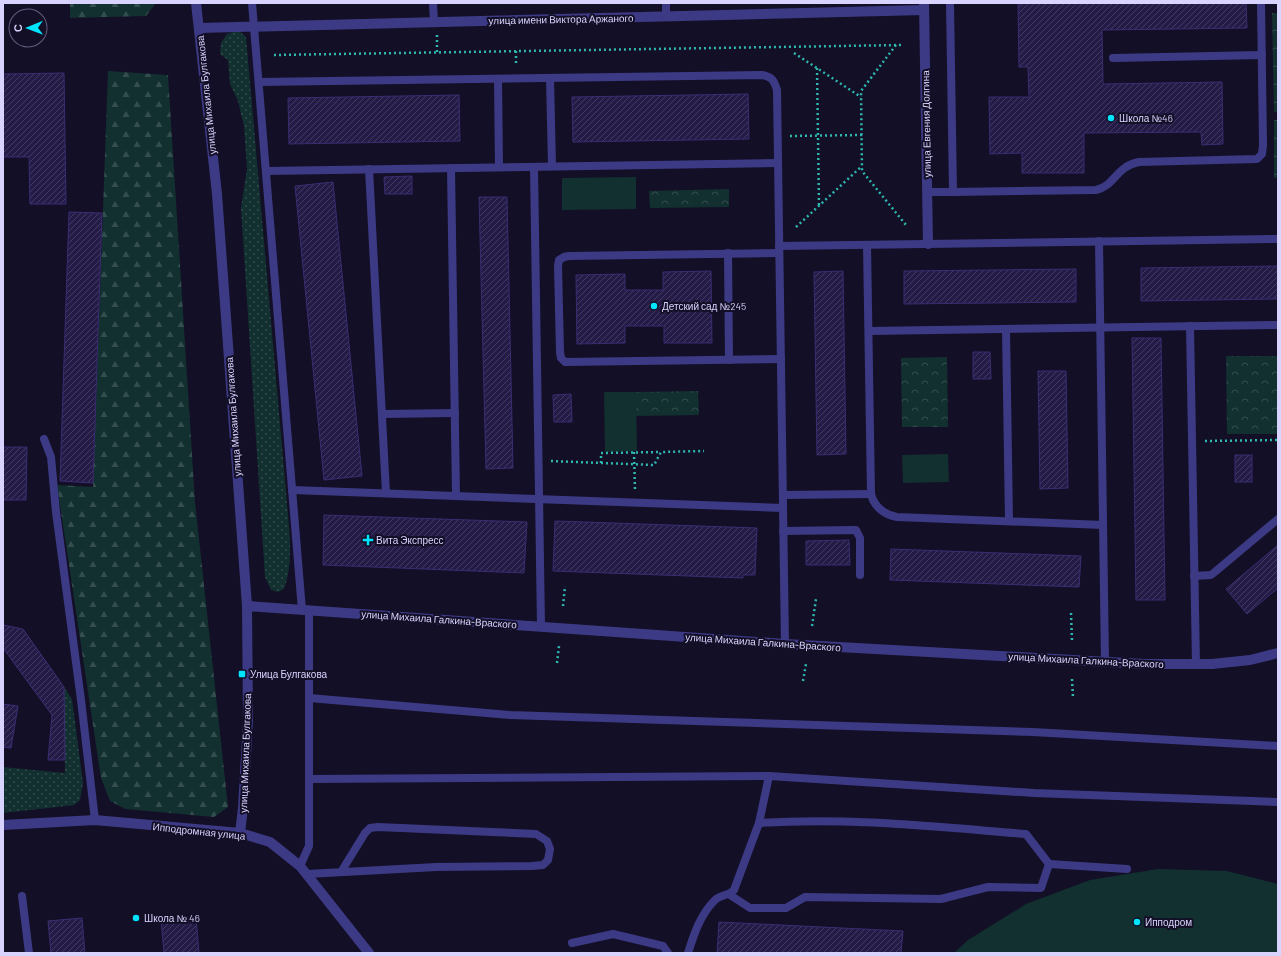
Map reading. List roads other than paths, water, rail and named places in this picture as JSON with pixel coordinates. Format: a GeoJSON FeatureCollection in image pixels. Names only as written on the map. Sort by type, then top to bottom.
{"type":"FeatureCollection","features":[{"type":"Feature","properties":{"kind":"street","name":"улица Михаила Булгакова"},"geometry":{"type":"LineString","coordinates":[[196,3],[217,194],[247,606],[248,722],[240,833]]}},
{"type":"Feature","properties":{"kind":"street","name":"улица имени Виктора Аржаного"},"geometry":{"type":"LineString","coordinates":[[199,28],[435,27],[924,6]]}},
{"type":"Feature","properties":{"kind":"street","name":"улица Евгения Долгина"},"geometry":{"type":"LineString","coordinates":[[924,6],[928,244]]}},
{"type":"Feature","properties":{"kind":"street","name":"улица Михаила Галкина-Враского"},"geometry":{"type":"LineString","coordinates":[[247,606],[785,644],[1105,662],[1212,664],[1250,660],[1278,653]]}},
{"type":"Feature","properties":{"kind":"street","name":"Ипподромная улица"},"geometry":{"type":"LineString","coordinates":[[3,825],[95,820],[240,833],[270,842],[300,866],[369,953]]}},
{"type":"Feature","properties":{"kind":"lane"},"geometry":{"type":"LineString","coordinates":[[252,3],[292,490],[306,610],[309,698],[309,846],[300,866]]}},
{"type":"Feature","properties":{"kind":"lane"},"geometry":{"type":"LineString","coordinates":[[433,3],[435,27]]}},
{"type":"Feature","properties":{"kind":"lane"},"geometry":{"type":"LineString","coordinates":[[666,3],[666,16]]}},
{"type":"Feature","properties":{"kind":"lane"},"geometry":{"type":"LineString","coordinates":[[950,3],[953,192]]}},
{"type":"Feature","properties":{"kind":"lane"},"geometry":{"type":"LineString","coordinates":[[928,192],[1096,190],[1102,188],[1130,164],[1140,162],[1258,159],[1262,154],[1264,145],[1261,3]]}},
{"type":"Feature","properties":{"kind":"lane"},"geometry":{"type":"LineString","coordinates":[[1112,58],[1262,55]]}},
{"type":"Feature","properties":{"kind":"lane"},"geometry":{"type":"LineString","coordinates":[[259,82],[770,76],[774,81],[777,90],[785,644]]}},
{"type":"Feature","properties":{"kind":"lane"},"geometry":{"type":"LineString","coordinates":[[550,78],[552,166]]}},
{"type":"Feature","properties":{"kind":"lane"},"geometry":{"type":"LineString","coordinates":[[498,79],[499,167]]}},
{"type":"Feature","properties":{"kind":"lane"},"geometry":{"type":"LineString","coordinates":[[266,171],[778,163]]}},
{"type":"Feature","properties":{"kind":"lane"},"geometry":{"type":"LineString","coordinates":[[534,167],[541,626]]}},
{"type":"Feature","properties":{"kind":"lane"},"geometry":{"type":"LineString","coordinates":[[451,168],[456,496]]}},
{"type":"Feature","properties":{"kind":"lane"},"geometry":{"type":"LineString","coordinates":[[369,169],[386,493]]}},
{"type":"Feature","properties":{"kind":"lane"},"geometry":{"type":"LineString","coordinates":[[781,359],[564,362],[561,358],[560,352],[559,260],[569,256],[728,253],[867,245],[1278,239]]}},
{"type":"Feature","properties":{"kind":"lane"},"geometry":{"type":"LineString","coordinates":[[1099,241],[1105,662]]}},
{"type":"Feature","properties":{"kind":"lane"},"geometry":{"type":"LineString","coordinates":[[867,245],[871,494],[876,505],[889,516],[1103,525]]}},
{"type":"Feature","properties":{"kind":"lane"},"geometry":{"type":"LineString","coordinates":[[728,253],[729,360]]}},
{"type":"Feature","properties":{"kind":"lane"},"geometry":{"type":"LineString","coordinates":[[869,331],[1278,325]]}},
{"type":"Feature","properties":{"kind":"lane"},"geometry":{"type":"LineString","coordinates":[[1190,326],[1196,664]]}},
{"type":"Feature","properties":{"kind":"lane"},"geometry":{"type":"LineString","coordinates":[[1006,329],[1009,521]]}},
{"type":"Feature","properties":{"kind":"lane"},"geometry":{"type":"LineString","coordinates":[[382,414],[455,413]]}},
{"type":"Feature","properties":{"kind":"lane"},"geometry":{"type":"LineString","coordinates":[[44,439],[51,457],[56,512],[95,820]]}},
{"type":"Feature","properties":{"kind":"lane"},"geometry":{"type":"LineString","coordinates":[[292,490],[783,508]]}},
{"type":"Feature","properties":{"kind":"lane"},"geometry":{"type":"LineString","coordinates":[[783,495],[871,494]]}},
{"type":"Feature","properties":{"kind":"lane"},"geometry":{"type":"LineString","coordinates":[[1194,576],[1211,575],[1278,519]]}},
{"type":"Feature","properties":{"kind":"lane"},"geometry":{"type":"LineString","coordinates":[[783,531],[856,530],[860,538],[860,575]]}},
{"type":"Feature","properties":{"kind":"lane"},"geometry":{"type":"LineString","coordinates":[[309,698],[510,715],[1033,732],[1278,746]]}},
{"type":"Feature","properties":{"kind":"lane"},"geometry":{"type":"LineString","coordinates":[[309,779],[769,776],[1034,793],[1278,802]]}},
{"type":"Feature","properties":{"kind":"lane"},"geometry":{"type":"LineString","coordinates":[[688,953],[697,925],[716,899],[730,895],[734,890],[759,823],[769,776]]}},
{"type":"Feature","properties":{"kind":"lane"},"geometry":{"type":"LineString","coordinates":[[759,823],[810,821],[921,826],[1026,834],[1049,864],[1127,869]]}},
{"type":"Feature","properties":{"kind":"lane"},"geometry":{"type":"LineString","coordinates":[[307,874],[436,867],[543,865],[548,860],[550,849],[548,841],[536,834],[378,827],[370,828],[365,833],[341,872]]}},
{"type":"Feature","properties":{"kind":"lane"},"geometry":{"type":"LineString","coordinates":[[730,895],[750,908],[786,908],[805,897],[941,899],[988,887],[1041,888],[1049,864]]}},
{"type":"Feature","properties":{"kind":"lane"},"geometry":{"type":"LineString","coordinates":[[22,896],[29,953]]}},
{"type":"Feature","properties":{"kind":"lane"},"geometry":{"type":"LineString","coordinates":[[572,943],[613,934],[663,946],[668,953]]}},
{"type":"Feature","properties":{"kind":"place","name":"Школа №46"},"geometry":{"type":"Point","coordinates":[1111,118]}},
{"type":"Feature","properties":{"kind":"place","name":"Детский сад №245"},"geometry":{"type":"Point","coordinates":[654,306]}},
{"type":"Feature","properties":{"kind":"place","name":"Вита Экспресс"},"geometry":{"type":"Point","coordinates":[368,540]}},
{"type":"Feature","properties":{"kind":"place","name":"Улица Булгакова"},"geometry":{"type":"Point","coordinates":[242,674]}},
{"type":"Feature","properties":{"kind":"place","name":"Школа № 46"},"geometry":{"type":"Point","coordinates":[136,918]}},
{"type":"Feature","properties":{"kind":"place","name":"Ипподром"},"geometry":{"type":"Point","coordinates":[1137,922]}}]}
